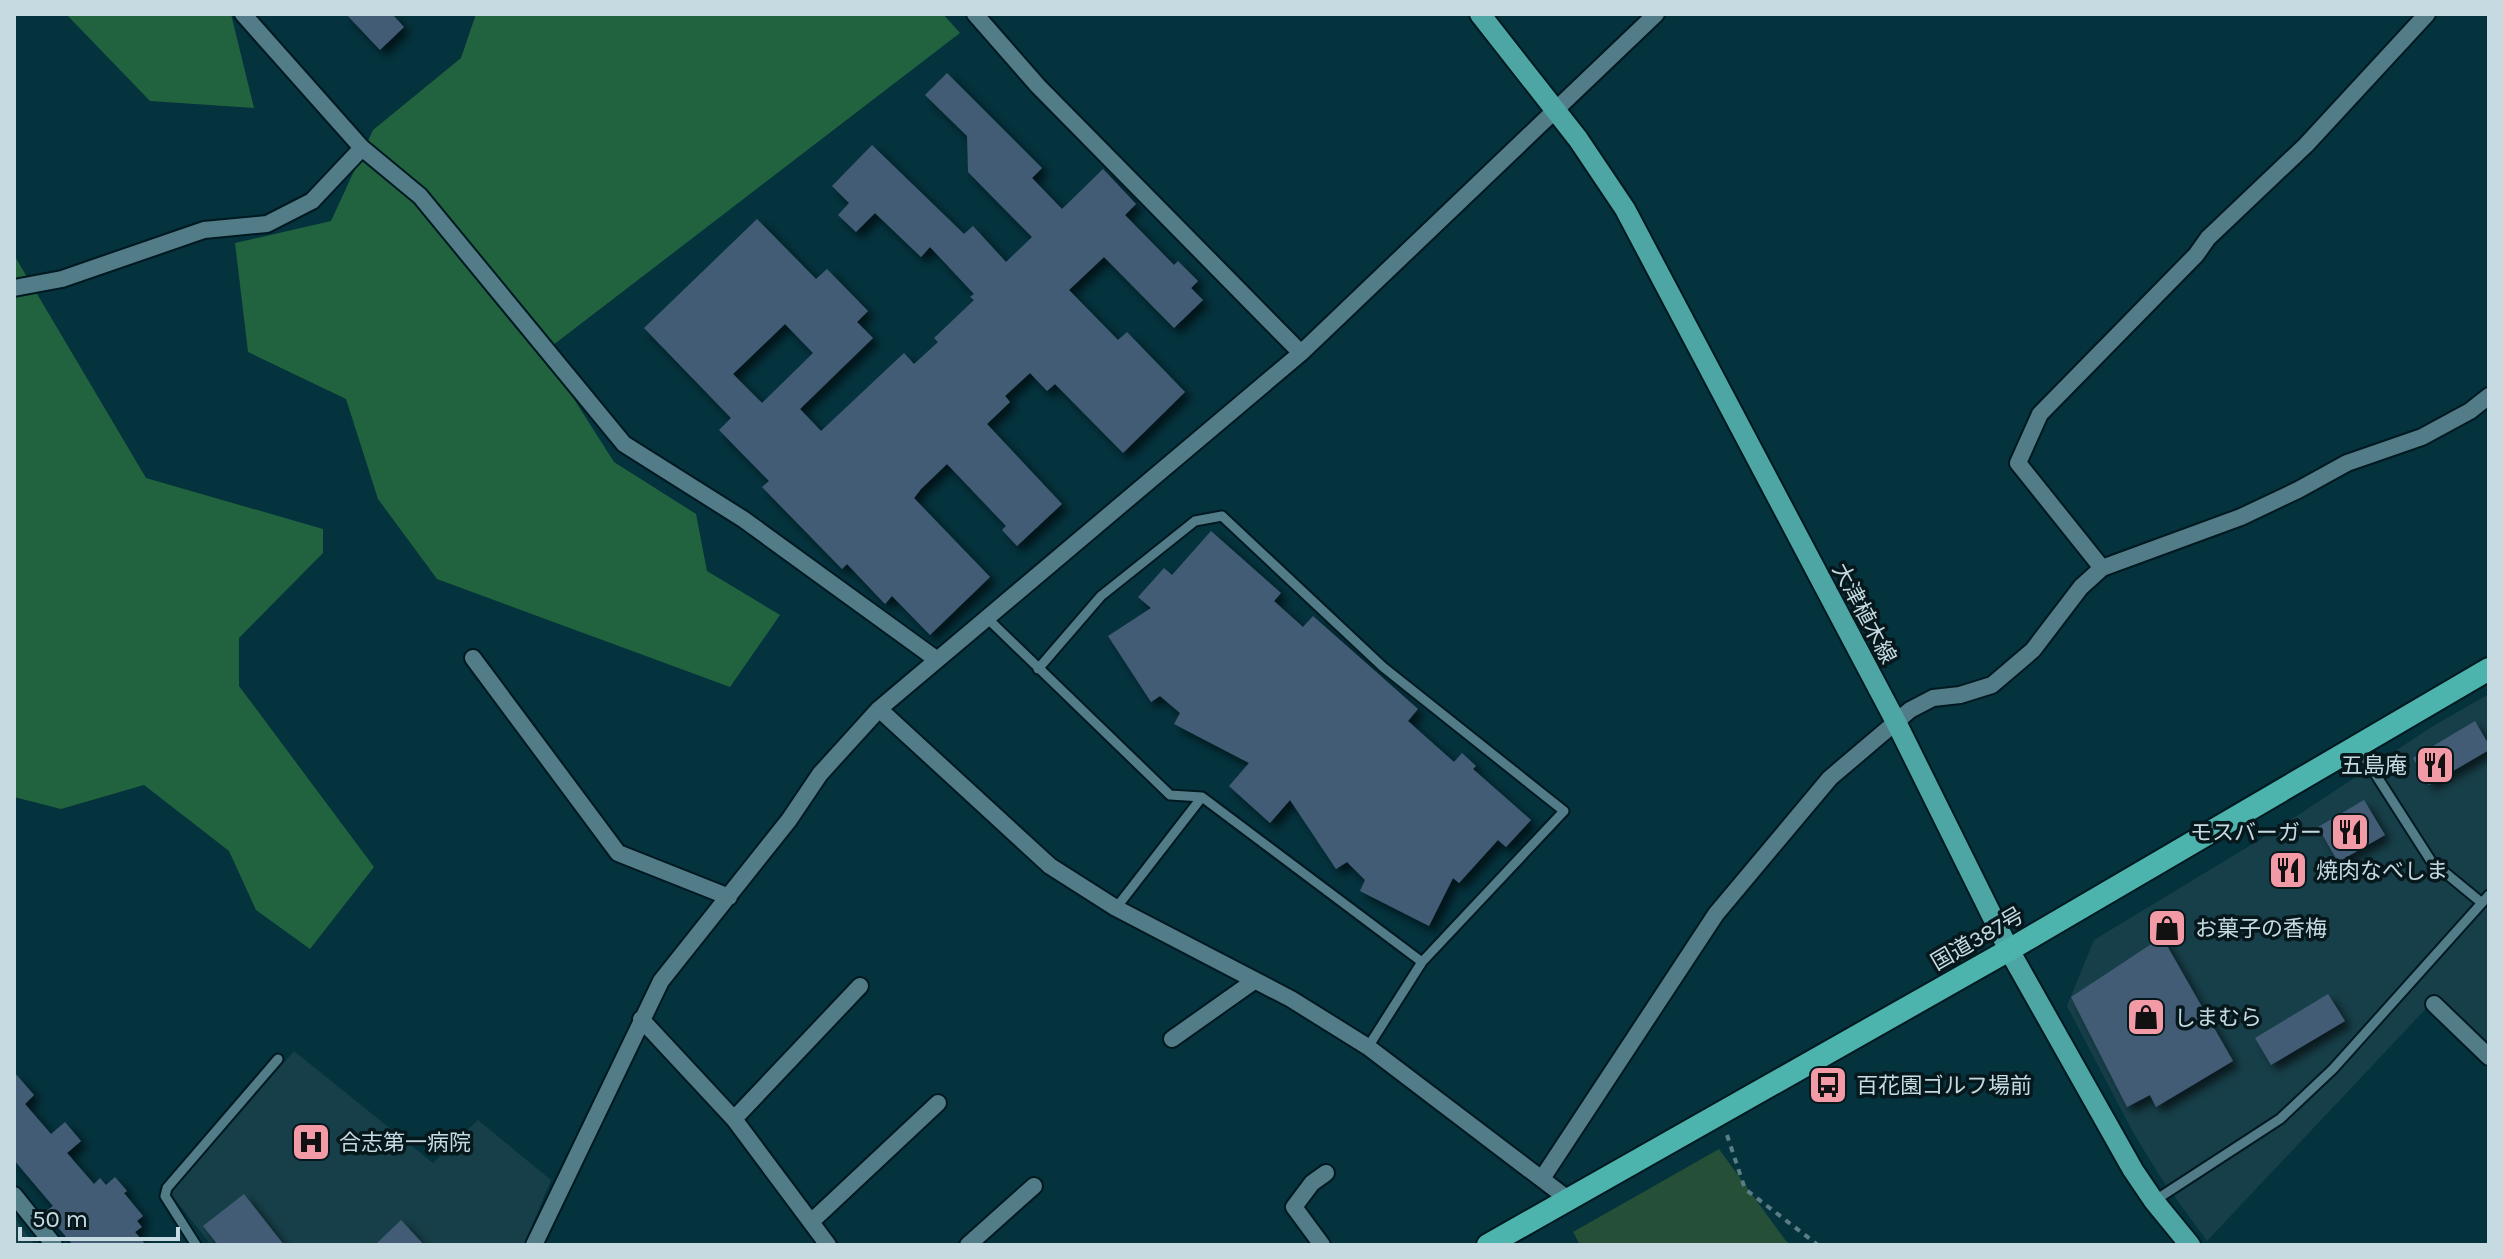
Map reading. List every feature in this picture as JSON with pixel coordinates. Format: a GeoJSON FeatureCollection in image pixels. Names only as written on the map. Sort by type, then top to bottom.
{"type":"FeatureCollection","features":[{"type":"Feature","properties":{"kind":"highway","name":"国道387号"},"geometry":{"type":"LineString","coordinates":[[1488,1245],[2009,950],[2489,669]]}},
{"type":"Feature","properties":{"kind":"main road","name":"大津植木線"},"geometry":{"type":"LineString","coordinates":[[1480,14],[1557,111],[1625,209],[1896,722],[2009,950],[2133,1170],[2190,1245]]}},
{"type":"Feature","properties":{"kind":"street"},"geometry":{"type":"LineString","coordinates":[[243,14],[362,148],[420,196],[624,444],[743,519],[936,659]]}},
{"type":"Feature","properties":{"kind":"street"},"geometry":{"type":"LineString","coordinates":[[975,14],[1038,86],[1301,353]]}},
{"type":"Feature","properties":{"kind":"street"},"geometry":{"type":"LineString","coordinates":[[534,1245],[661,981],[729,897],[820,774],[879,709],[1301,353],[1656,14]]}},
{"type":"Feature","properties":{"kind":"street"},"geometry":{"type":"LineString","coordinates":[[2102,568],[2018,463],[2040,414],[2196,255],[2208,238],[2306,145],[2427,14]]}},
{"type":"Feature","properties":{"kind":"street"},"geometry":{"type":"LineString","coordinates":[[14,288],[62,279],[204,230],[267,224],[312,201],[362,148]]}},
{"type":"Feature","properties":{"kind":"street"},"geometry":{"type":"LineString","coordinates":[[1543,1177],[1716,914],[1830,778],[1910,710],[1933,698],[1960,695],[1992,685],[2033,650],[2081,587],[2102,568],[2241,517],[2347,463],[2422,437],[2470,411],[2489,396]]}},
{"type":"Feature","properties":{"kind":"street"},"geometry":{"type":"LineString","coordinates":[[473,658],[618,853],[729,897]]}},
{"type":"Feature","properties":{"kind":"street"},"geometry":{"type":"LineString","coordinates":[[879,709],[1050,866],[1116,908],[1291,999],[1368,1047],[1568,1199]]}},
{"type":"Feature","properties":{"kind":"street"},"geometry":{"type":"LineString","coordinates":[[1172,1039],[1254,981]]}},
{"type":"Feature","properties":{"kind":"street"},"geometry":{"type":"LineString","coordinates":[[734,1119],[860,986]]}},
{"type":"Feature","properties":{"kind":"street"},"geometry":{"type":"LineString","coordinates":[[2434,1004],[2488,1056]]}},
{"type":"Feature","properties":{"kind":"street"},"geometry":{"type":"LineString","coordinates":[[641,1019],[734,1119],[828,1245]]}},
{"type":"Feature","properties":{"kind":"street"},"geometry":{"type":"LineString","coordinates":[[811,1222],[938,1103]]}},
{"type":"Feature","properties":{"kind":"street"},"geometry":{"type":"LineString","coordinates":[[1322,1245],[1294,1207],[1312,1183],[1326,1173]]}},
{"type":"Feature","properties":{"kind":"street"},"geometry":{"type":"LineString","coordinates":[[968,1245],[1034,1186]]}},
{"type":"Feature","properties":{"kind":"street"},"geometry":{"type":"LineString","coordinates":[[14,1195],[54,1245]]}},
{"type":"Feature","properties":{"kind":"lane"},"geometry":{"type":"LineString","coordinates":[[1038,669],[1101,596],[1195,521],[1222,516],[1383,667],[1564,811],[1422,962],[1368,1047]]}},
{"type":"Feature","properties":{"kind":"lane"},"geometry":{"type":"LineString","coordinates":[[986,617],[1170,795],[1202,797],[1422,962]]}},
{"type":"Feature","properties":{"kind":"lane"},"geometry":{"type":"LineString","coordinates":[[2154,1201],[2280,1119],[2333,1069],[2485,899],[2431,861],[2358,747]]}},
{"type":"Feature","properties":{"kind":"lane"},"geometry":{"type":"LineString","coordinates":[[1116,908],[1202,797]]}},
{"type":"Feature","properties":{"kind":"lane"},"geometry":{"type":"LineString","coordinates":[[196,1245],[165,1196],[167,1188],[278,1059]]}},
{"type":"Feature","properties":{"kind":"path"},"geometry":{"type":"LineString","coordinates":[[1719,1113],[1745,1189],[1818,1245]]}},
{"type":"Feature","properties":{"kind":"shaded area"},"geometry":{"type":"Polygon","coordinates":[[[2489,694],[2489,1051],[2435,999],[2207,1241],[2161,1178],[2134,1134],[2067,1006],[2094,940],[2274,831],[2433,726],[2489,694]]]}},
{"type":"Feature","properties":{"kind":"shaded area","name":"合志第一病院"},"geometry":{"type":"Polygon","coordinates":[[[294,1051],[433,1163],[478,1120],[551,1180],[524,1245],[211,1245],[170,1193],[294,1051]]]}},
{"type":"Feature","properties":{"kind":"shaded area"},"geometry":{"type":"Polygon","coordinates":[[[1719,1149],[1786,1241],[1793,1245],[1580,1245],[1573,1232],[1719,1149]]]}},
{"type":"Feature","properties":{"kind":"shaded area"},"geometry":{"type":"Polygon","coordinates":[[[14,1216],[34,1245],[14,1245],[14,1216]]]}},
{"type":"Feature","properties":{"kind":"green space"},"geometry":{"type":"Polygon","coordinates":[[[66,14],[231,14],[254,108],[150,101],[66,14]]]}},
{"type":"Feature","properties":{"kind":"green space"},"geometry":{"type":"Polygon","coordinates":[[[476,14],[943,14],[960,33],[544,352],[614,462],[696,514],[707,571],[780,615],[730,687],[437,579],[378,499],[346,399],[248,352],[235,243],[331,221],[373,130],[461,58],[476,14]]]}},
{"type":"Feature","properties":{"kind":"green space"},"geometry":{"type":"Polygon","coordinates":[[[14,255],[146,478],[323,529],[323,553],[239,638],[239,686],[374,867],[310,949],[256,910],[229,851],[144,785],[61,809],[14,797],[14,255]]]}},
{"type":"Feature","properties":{"kind":"building"},"geometry":{"type":"Polygon","coordinates":[[[346,14],[392,14],[404,27],[380,50],[346,14]]]}},
{"type":"Feature","properties":{"kind":"building"},"geometry":{"type":"Polygon","coordinates":[[[947,73],[1042,168],[1032,178],[1062,209],[1103,169],[1136,204],[1125,215],[1174,265],[1178,261],[1198,281],[1191,288],[1203,300],[1174,328],[1104,257],[1069,290],[1118,340],[1127,332],[1185,392],[1123,453],[1055,384],[1047,391],[1030,373],[1005,396],[1010,402],[987,424],[1062,504],[1017,546],[1002,530],[1006,526],[947,464],[921,489],[914,498],[990,577],[930,635],[892,596],[885,604],[847,564],[842,569],[762,487],[769,481],[719,430],[731,418],[644,328],[757,219],[816,279],[827,269],[868,311],[857,322],[873,338],[800,409],[821,431],[904,353],[914,364],[938,342],[934,338],[974,300],[970,297],[974,294],[930,247],[921,257],[875,213],[856,232],[838,215],[849,203],[832,186],[872,145],[964,234],[973,226],[1006,262],[1032,237],[968,172],[967,136],[925,95],[947,73]],[[785,324],[733,374],[762,403],[813,353],[785,324]]]}},
{"type":"Feature","properties":{"kind":"building"},"geometry":{"type":"Polygon","coordinates":[[[1211,531],[1281,593],[1274,601],[1303,627],[1313,616],[1418,709],[1408,721],[1454,762],[1462,753],[1476,766],[1473,769],[1531,820],[1506,847],[1498,840],[1459,883],[1453,878],[1429,926],[1360,891],[1365,880],[1347,862],[1336,869],[1290,800],[1270,823],[1229,786],[1249,763],[1174,724],[1180,713],[1160,696],[1151,702],[1108,636],[1151,608],[1138,597],[1164,568],[1172,575],[1211,531]]]}},
{"type":"Feature","properties":{"kind":"building"},"geometry":{"type":"Polygon","coordinates":[[[2475,721],[2489,750],[2429,785],[2413,758],[2475,721]]]}},
{"type":"Feature","properties":{"kind":"building"},"geometry":{"type":"Polygon","coordinates":[[[2364,800],[2385,835],[2338,862],[2318,827],[2364,800]]]}},
{"type":"Feature","properties":{"kind":"building"},"geometry":{"type":"Polygon","coordinates":[[[2162,937],[2233,1061],[2156,1107],[2150,1095],[2127,1107],[2071,997],[2162,937]]]}},
{"type":"Feature","properties":{"kind":"building"},"geometry":{"type":"Polygon","coordinates":[[[2328,994],[2345,1021],[2271,1065],[2255,1038],[2328,994]]]}},
{"type":"Feature","properties":{"kind":"building"},"geometry":{"type":"Polygon","coordinates":[[[14,1072],[34,1095],[25,1104],[51,1134],[65,1122],[81,1141],[67,1153],[94,1184],[100,1178],[106,1185],[115,1177],[127,1191],[124,1193],[143,1216],[137,1221],[142,1227],[135,1232],[146,1245],[73,1245],[45,1212],[53,1206],[14,1160],[14,1072]]]}},
{"type":"Feature","properties":{"kind":"building"},"geometry":{"type":"Polygon","coordinates":[[[244,1194],[284,1245],[218,1245],[203,1226],[244,1194]]]}},
{"type":"Feature","properties":{"kind":"building"},"geometry":{"type":"Polygon","coordinates":[[[401,1220],[424,1245],[375,1245],[401,1220]]]}},
{"type":"Feature","properties":{"kind":"place","name":"五島庵"},"geometry":{"type":"Point","coordinates":[2435,765]}},
{"type":"Feature","properties":{"kind":"place","name":"モスバーガー"},"geometry":{"type":"Point","coordinates":[2350,832]}},
{"type":"Feature","properties":{"kind":"place","name":"焼肉なべしま"},"geometry":{"type":"Point","coordinates":[2288,870]}},
{"type":"Feature","properties":{"kind":"place","name":"お菓子の香梅"},"geometry":{"type":"Point","coordinates":[2167,928]}},
{"type":"Feature","properties":{"kind":"place","name":"しまむら"},"geometry":{"type":"Point","coordinates":[2146,1017]}},
{"type":"Feature","properties":{"kind":"place","name":"百花園ゴルフ場前"},"geometry":{"type":"Point","coordinates":[1828,1085]}},
{"type":"Feature","properties":{"kind":"place","name":"合志第一病院"},"geometry":{"type":"Point","coordinates":[311,1142]}}]}
